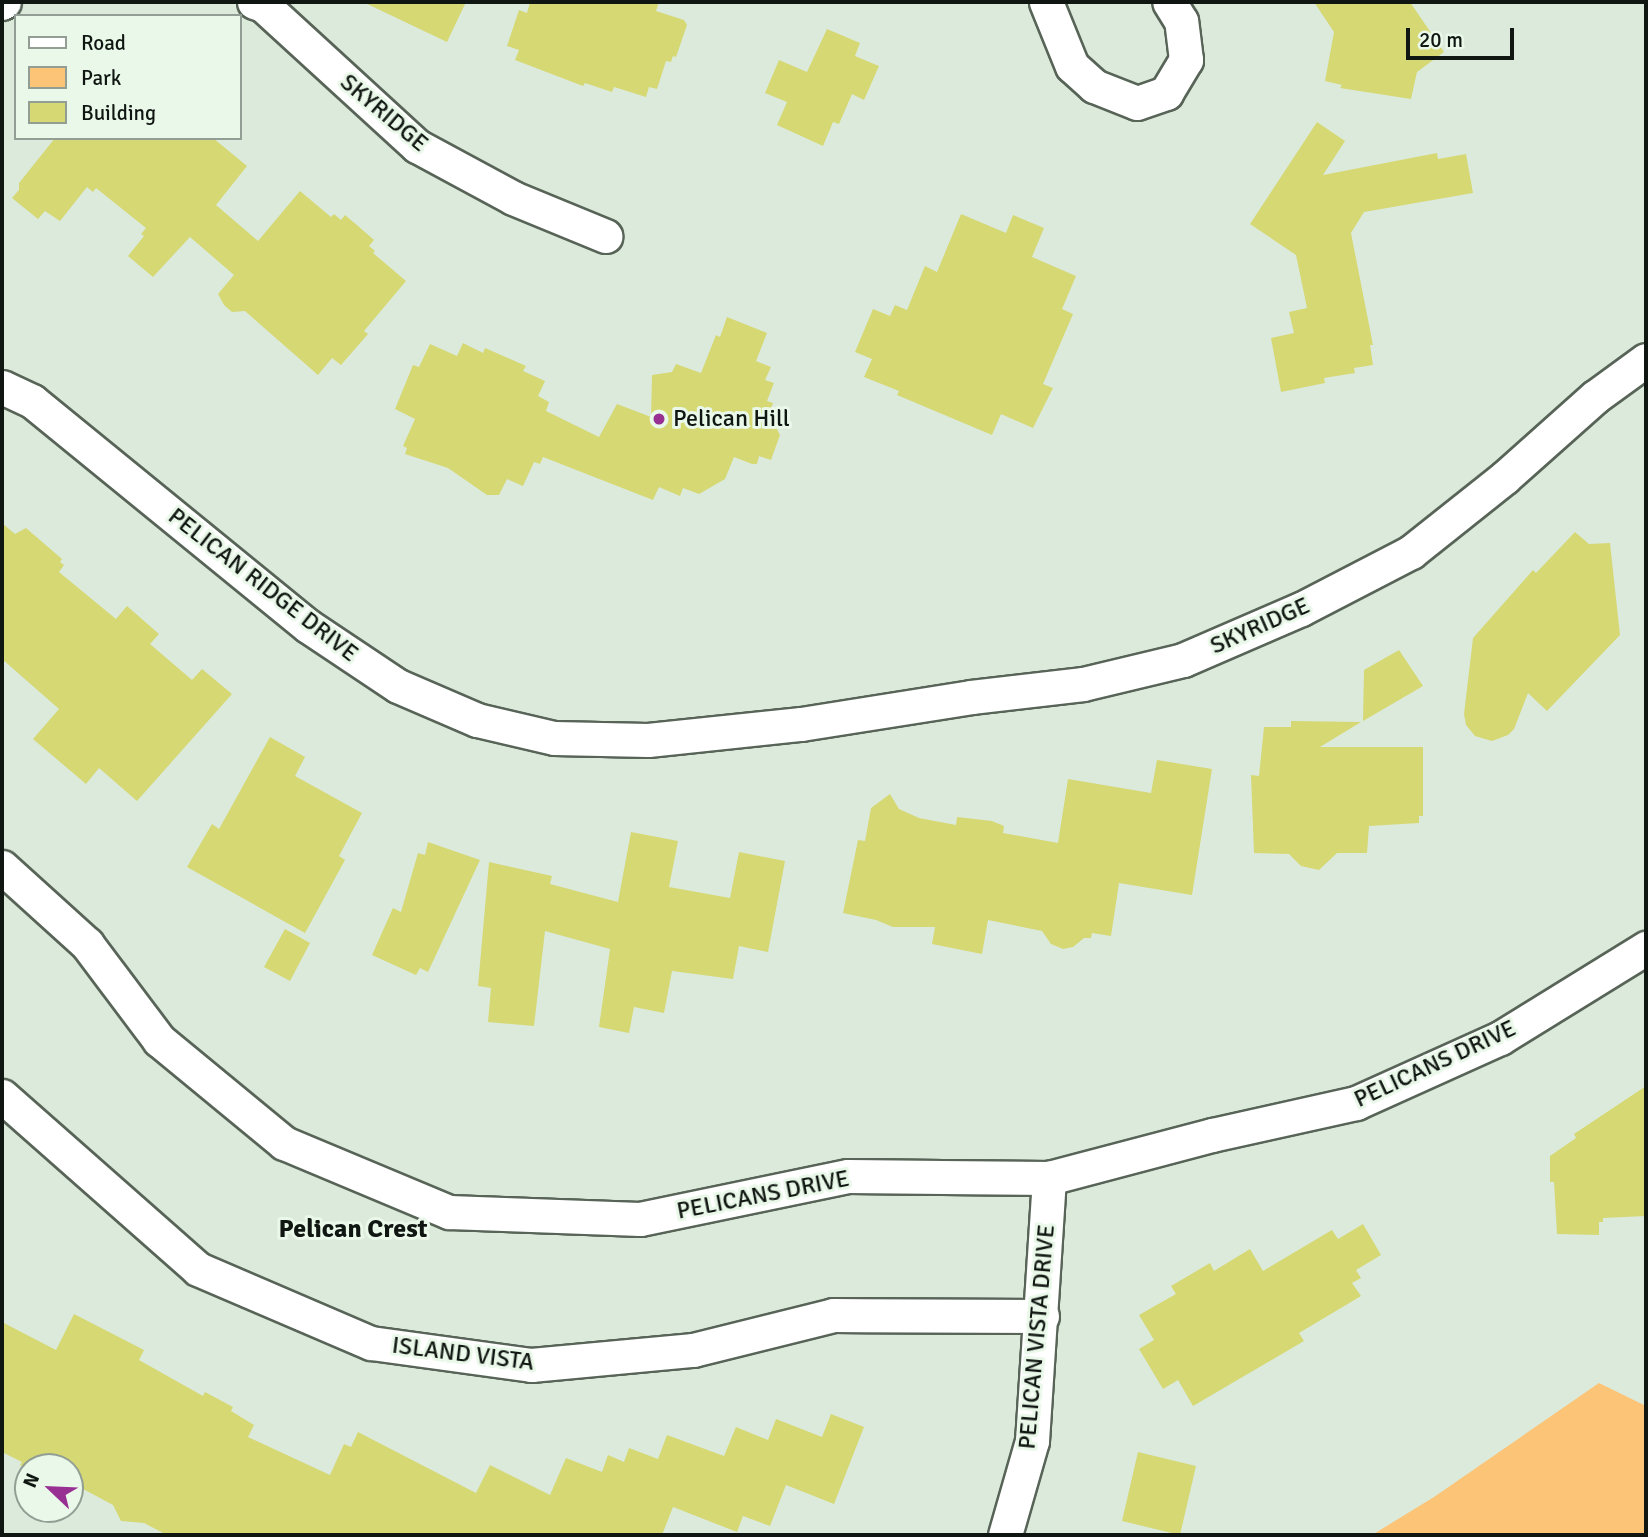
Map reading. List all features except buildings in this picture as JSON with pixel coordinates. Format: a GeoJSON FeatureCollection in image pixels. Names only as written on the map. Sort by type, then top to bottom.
{"type":"FeatureCollection","features":[{"type":"Feature","properties":{"kind":"street","name":"SKYRIDGE"},"geometry":{"type":"LineString","coordinates":[[254,2],[263,5],[417,146],[513,198],[605,236]]}},
{"type":"Feature","properties":{"kind":"street"},"geometry":{"type":"LineString","coordinates":[[1046,2],[1072,66],[1094,86],[1137,103],[1166,93],[1186,60],[1181,21],[1169,2]]}},
{"type":"Feature","properties":{"kind":"street","name":"SKYRIDGE"},"geometry":{"type":"LineString","coordinates":[[801,724],[971,697],[1083,684],[1183,660],[1301,609],[1411,552],[1504,478],[1595,397],[1646,360]]}},
{"type":"Feature","properties":{"kind":"street","name":"PELICAN RIDGE DRIVE"},"geometry":{"type":"LineString","coordinates":[[2,387],[32,401],[308,626],[398,686],[477,720],[554,738],[648,740],[801,724]]}},
{"type":"Feature","properties":{"kind":"street","name":"PELICANS DRIVE"},"geometry":{"type":"LineString","coordinates":[[2,867],[87,944],[159,1040],[284,1143],[449,1212],[640,1219],[848,1176],[1049,1178],[1212,1135],[1356,1103],[1500,1038],[1646,948]]}},
{"type":"Feature","properties":{"kind":"street","name":"ISLAND VISTA"},"geometry":{"type":"LineString","coordinates":[[2,1096],[198,1269],[371,1343],[531,1365],[693,1350],[833,1315],[1042,1316]]}},
{"type":"Feature","properties":{"kind":"street","name":"PELICAN VISTA DRIVE"},"geometry":{"type":"LineString","coordinates":[[1005,1535],[1032,1441],[1049,1178]]}},
{"type":"Feature","properties":{"kind":"green space"},"geometry":{"type":"Polygon","coordinates":[[[1599,1383],[1646,1406],[1646,1535],[1372,1535],[1434,1497],[1599,1383]]]}},
{"type":"Feature","properties":{"kind":"place","name":"Pelican Hill"},"geometry":{"type":"Point","coordinates":[659,419]}},
{"type":"Feature","properties":{"kind":"district","name":"Pelican Crest"},"geometry":{"type":"Point","coordinates":[353,1230]}}]}
